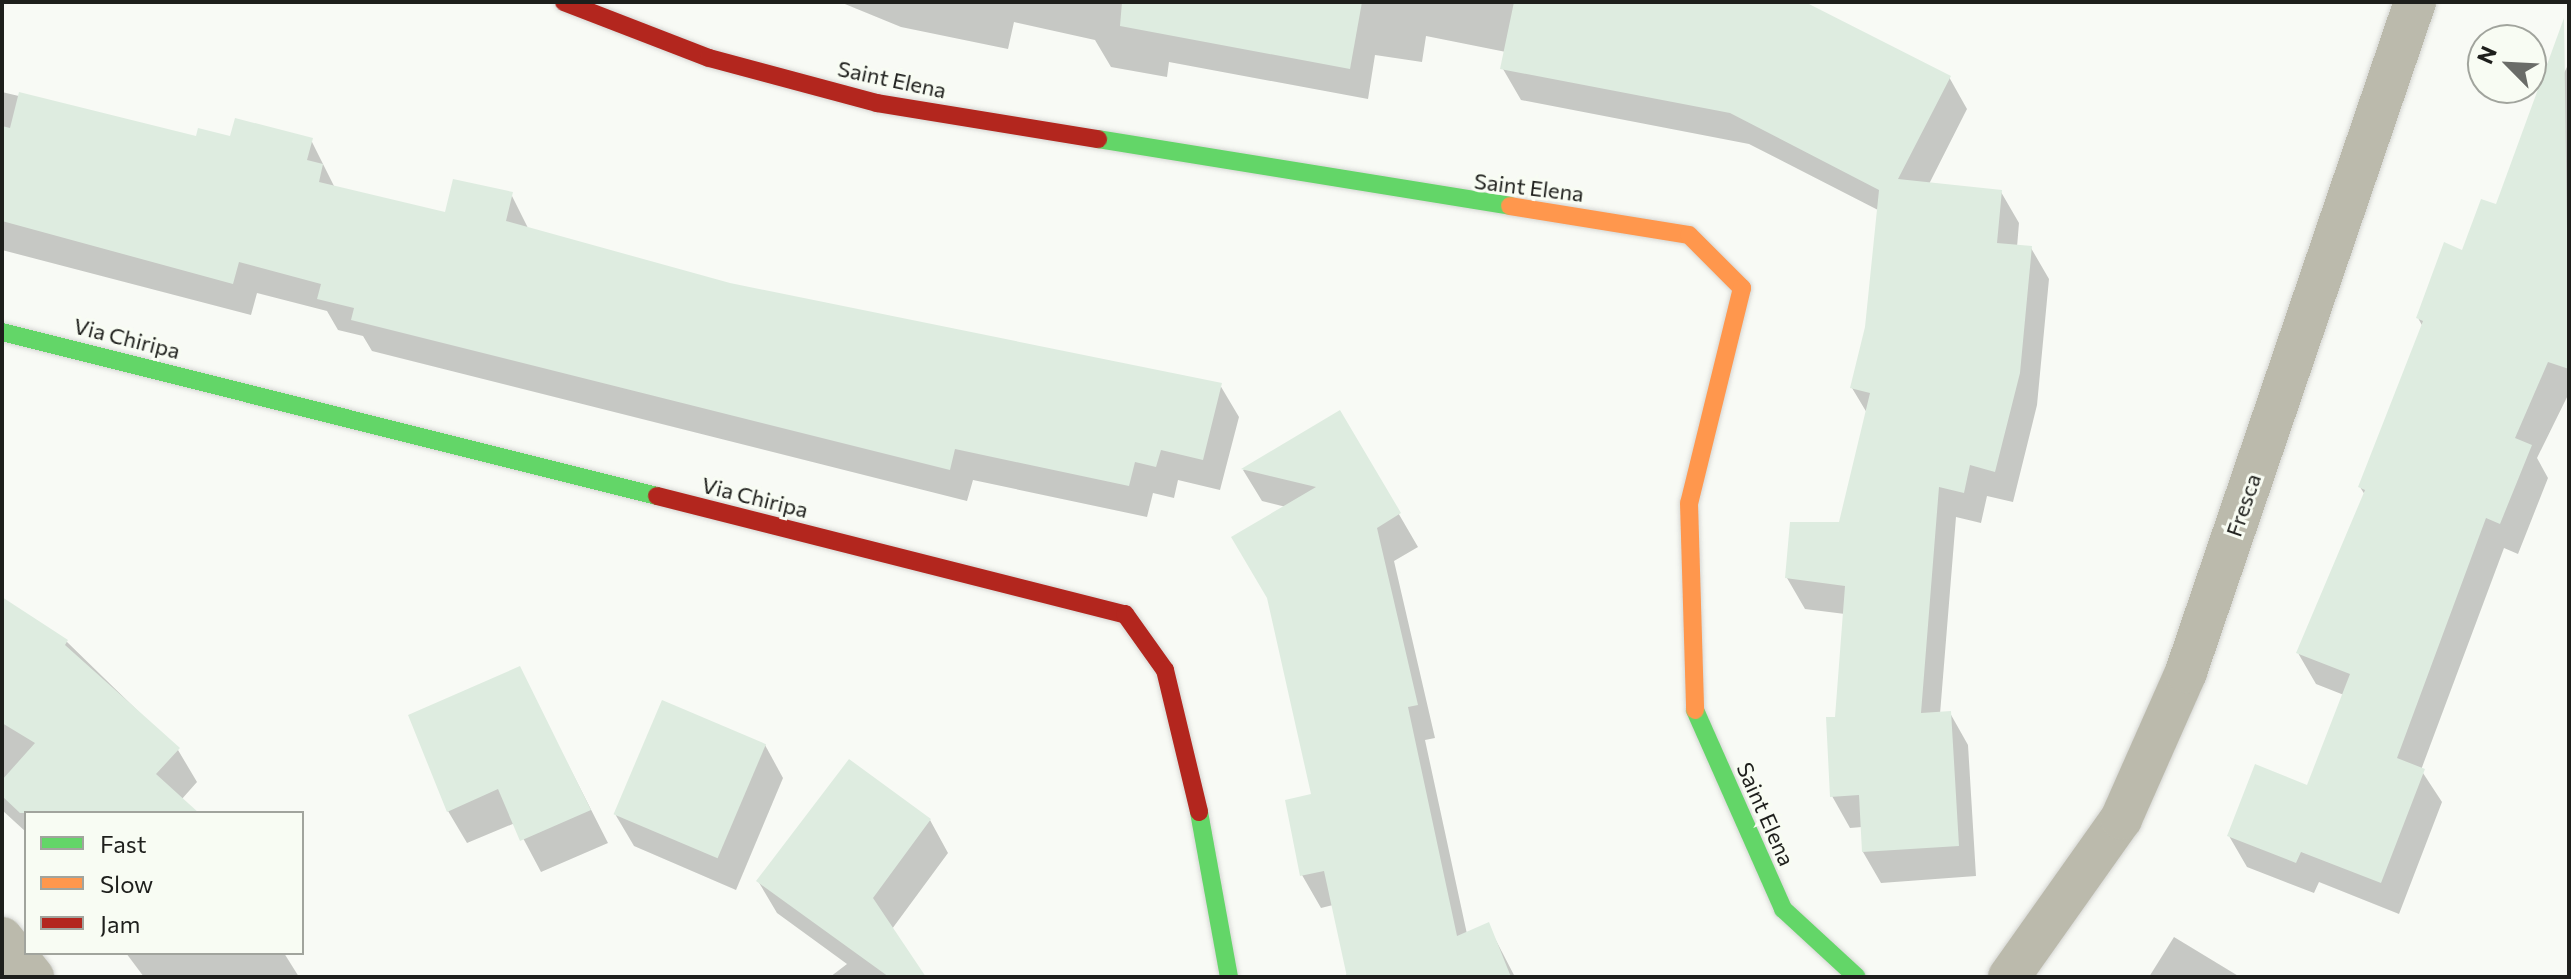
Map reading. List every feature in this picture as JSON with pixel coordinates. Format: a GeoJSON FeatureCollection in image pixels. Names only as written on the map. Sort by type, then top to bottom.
{"type":"FeatureCollection","features":[{"type":"Feature","properties":{"kind":"street","name":"Saint Elena"},"geometry":{"type":"LineString","coordinates":[[564,2],[709,58],[877,103],[1689,235],[1742,288],[1689,503],[1695,713],[1783,909],[1857,977]]}},
{"type":"Feature","properties":{"kind":"street","name":"Fresca"},"geometry":{"type":"LineString","coordinates":[[2009,977],[2121,819],[2186,672],[2415,2]]}},
{"type":"Feature","properties":{"kind":"street","name":"Via Chiripa"},"geometry":{"type":"LineString","coordinates":[[2,332],[1125,614],[1165,670],[1229,977]]}},
{"type":"Feature","properties":{"kind":"street"},"geometry":{"type":"LineString","coordinates":[[2,938],[33,977]]}},
{"type":"Feature","properties":{"kind":"building"},"geometry":{"type":"Polygon","coordinates":[[[1122,2],[1362,2],[1350,69],[1120,26],[1122,2]]]}},
{"type":"Feature","properties":{"kind":"building"},"geometry":{"type":"Polygon","coordinates":[[[1514,2],[1805,2],[1951,76],[1898,179],[2002,190],[1997,243],[2032,246],[2020,373],[1995,472],[1970,465],[1964,493],[1939,487],[1921,713],[1951,711],[1959,846],[1862,852],[1859,795],[1830,797],[1826,717],[1835,717],[1845,586],[1785,578],[1790,522],[1839,522],[1870,393],[1850,388],[1865,327],[1879,190],[1730,113],[1500,69],[1514,2]]]}},
{"type":"Feature","properties":{"kind":"building"},"geometry":{"type":"Polygon","coordinates":[[[2564,18],[2569,369],[2548,362],[2515,438],[2532,445],[2500,524],[2486,518],[2397,758],[2425,769],[2381,883],[2301,852],[2296,863],[2227,836],[2255,764],[2307,785],[2350,674],[2296,653],[2365,490],[2358,487],[2423,321],[2416,318],[2444,242],[2462,250],[2481,199],[2496,204],[2533,104],[2547,104],[2547,64],[2564,18]]]}},
{"type":"Feature","properties":{"kind":"building"},"geometry":{"type":"Polygon","coordinates":[[[19,92],[196,136],[198,128],[230,136],[235,118],[313,138],[307,160],[323,164],[319,182],[445,212],[453,179],[513,192],[506,221],[730,283],[1222,383],[1203,460],[1161,450],[1156,467],[1135,462],[1129,486],[955,449],[950,470],[351,320],[354,308],[317,299],[321,284],[239,262],[233,284],[2,221],[2,126],[10,128],[19,92]]]}},
{"type":"Feature","properties":{"kind":"building"},"geometry":{"type":"Polygon","coordinates":[[[1340,410],[1401,513],[1377,528],[1418,705],[1408,707],[1457,936],[1489,922],[1511,977],[1347,977],[1324,871],[1300,876],[1285,800],[1311,794],[1267,598],[1231,537],[1316,487],[1241,469],[1340,410]]]}},
{"type":"Feature","properties":{"kind":"building"},"geometry":{"type":"Polygon","coordinates":[[[2,597],[68,640],[65,645],[180,748],[156,774],[197,811],[20,813],[2,796],[2,780],[35,743],[2,723],[2,597]]]}},
{"type":"Feature","properties":{"kind":"building"},"geometry":{"type":"Polygon","coordinates":[[[520,666],[591,810],[520,841],[498,789],[447,812],[408,715],[520,666]]]}},
{"type":"Feature","properties":{"kind":"building"},"geometry":{"type":"Polygon","coordinates":[[[662,700],[766,744],[718,858],[614,814],[662,700]]]}},
{"type":"Feature","properties":{"kind":"building"},"geometry":{"type":"Polygon","coordinates":[[[849,759],[931,819],[873,898],[926,977],[889,977],[756,881],[849,759]]]}},
{"type":"Feature","properties":{"kind":"traffic: fast"},"geometry":{"type":"LineString","coordinates":[[1098,139],[1510,206]]}},
{"type":"Feature","properties":{"kind":"traffic: fast"},"geometry":{"type":"LineString","coordinates":[[2,332],[657,496]]}},
{"type":"Feature","properties":{"kind":"traffic: fast"},"geometry":{"type":"LineString","coordinates":[[1695,710],[1783,909],[1857,977]]}},
{"type":"Feature","properties":{"kind":"traffic: fast"},"geometry":{"type":"LineString","coordinates":[[1199,812],[1229,977]]}},
{"type":"Feature","properties":{"kind":"traffic: slow"},"geometry":{"type":"LineString","coordinates":[[1510,206],[1689,235],[1742,288],[1689,503],[1695,710]]}},
{"type":"Feature","properties":{"kind":"traffic: jam"},"geometry":{"type":"LineString","coordinates":[[564,2],[709,58],[877,103],[1098,139]]}},
{"type":"Feature","properties":{"kind":"traffic: jam"},"geometry":{"type":"LineString","coordinates":[[657,496],[1125,614],[1165,670],[1199,812]]}}]}
